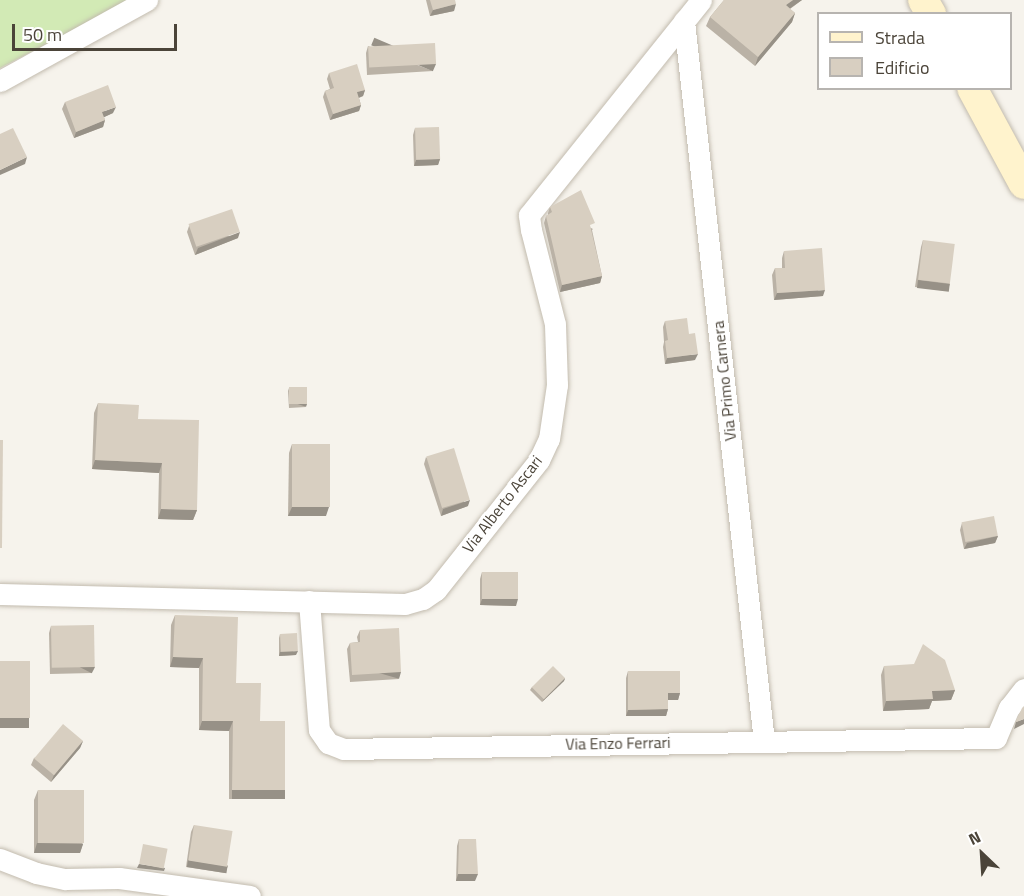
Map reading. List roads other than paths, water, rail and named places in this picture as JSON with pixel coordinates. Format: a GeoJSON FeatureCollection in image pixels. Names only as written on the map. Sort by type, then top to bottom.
{"type":"FeatureCollection","features":[{"type":"Feature","properties":{"kind":"main road"},"geometry":{"type":"LineString","coordinates":[[973,90],[1024,184]]}},
{"type":"Feature","properties":{"kind":"street"},"geometry":{"type":"LineString","coordinates":[[0,81],[147,0]]}},
{"type":"Feature","properties":{"kind":"street","name":"Via Alberto Ascari"},"geometry":{"type":"LineString","coordinates":[[0,594],[405,604],[423,599],[436,590],[539,460],[549,439],[557,385],[555,334],[530,215],[701,0]]}},
{"type":"Feature","properties":{"kind":"street","name":"Via Primo Carnera"},"geometry":{"type":"LineString","coordinates":[[684,21],[764,741]]}},
{"type":"Feature","properties":{"kind":"street","name":"Via Enzo Ferrari"},"geometry":{"type":"LineString","coordinates":[[309,601],[319,730],[328,742],[344,749],[996,738],[1009,708],[1024,689]]}},
{"type":"Feature","properties":{"kind":"street"},"geometry":{"type":"LineString","coordinates":[[0,859],[36,873],[65,879],[119,878],[250,896]]}}]}
